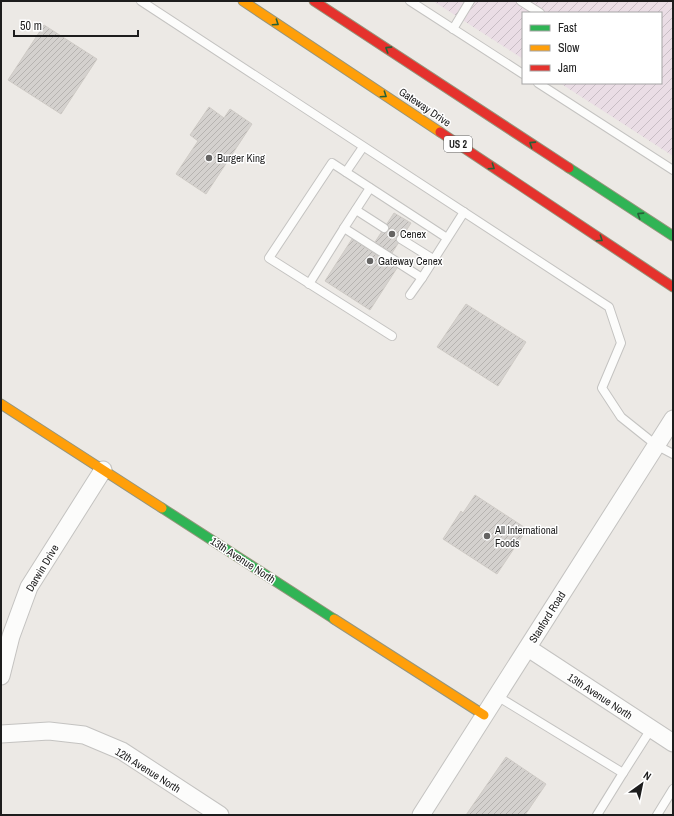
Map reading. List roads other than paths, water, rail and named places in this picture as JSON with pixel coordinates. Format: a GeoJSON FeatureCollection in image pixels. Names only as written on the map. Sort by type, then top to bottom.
{"type":"FeatureCollection","features":[{"type":"Feature","properties":{"kind":"main road","name":"Gateway Drive"},"geometry":{"type":"LineString","coordinates":[[243,1],[673,287]]}},
{"type":"Feature","properties":{"kind":"main road"},"geometry":{"type":"LineString","coordinates":[[314,1],[673,236]]}},
{"type":"Feature","properties":{"kind":"main road","name":"13th Avenue North"},"geometry":{"type":"LineString","coordinates":[[1,404],[484,715]]}},
{"type":"Feature","properties":{"kind":"street","name":"Stanford Road"},"geometry":{"type":"LineString","coordinates":[[421,815],[673,419]]}},
{"type":"Feature","properties":{"kind":"street","name":"Darwin Drive"},"geometry":{"type":"LineString","coordinates":[[1,676],[11,636],[28,587],[103,470]]}},
{"type":"Feature","properties":{"kind":"street","name":"13th Avenue North"},"geometry":{"type":"LineString","coordinates":[[528,648],[673,743]]}},
{"type":"Feature","properties":{"kind":"street","name":"12th Avenue North"},"geometry":{"type":"LineString","coordinates":[[1,734],[49,731],[84,735],[122,752],[220,815]]}},
{"type":"Feature","properties":{"kind":"lane"},"geometry":{"type":"LineString","coordinates":[[141,1],[609,307],[621,343],[602,388],[621,417],[656,445],[673,454]]}},
{"type":"Feature","properties":{"kind":"lane"},"geometry":{"type":"LineString","coordinates":[[410,1],[522,73]]}},
{"type":"Feature","properties":{"kind":"lane"},"geometry":{"type":"LineString","coordinates":[[453,29],[470,1]]}},
{"type":"Feature","properties":{"kind":"lane"},"geometry":{"type":"LineString","coordinates":[[521,1],[538,12]]}},
{"type":"Feature","properties":{"kind":"lane"},"geometry":{"type":"LineString","coordinates":[[540,84],[673,170]]}},
{"type":"Feature","properties":{"kind":"lane"},"geometry":{"type":"LineString","coordinates":[[346,172],[363,147]]}},
{"type":"Feature","properties":{"kind":"lane"},"geometry":{"type":"LineString","coordinates":[[392,336],[268,258],[332,163],[447,238]]}},
{"type":"Feature","properties":{"kind":"lane"},"geometry":{"type":"LineString","coordinates":[[309,284],[370,188]]}},
{"type":"Feature","properties":{"kind":"lane"},"geometry":{"type":"LineString","coordinates":[[356,210],[384,228]]}},
{"type":"Feature","properties":{"kind":"lane"},"geometry":{"type":"LineString","coordinates":[[410,295],[464,212]]}},
{"type":"Feature","properties":{"kind":"lane"},"geometry":{"type":"LineString","coordinates":[[344,228],[422,278]]}},
{"type":"Feature","properties":{"kind":"lane"},"geometry":{"type":"LineString","coordinates":[[401,239],[433,259]]}},
{"type":"Feature","properties":{"kind":"lane"},"geometry":{"type":"LineString","coordinates":[[497,696],[623,774]]}},
{"type":"Feature","properties":{"kind":"lane"},"geometry":{"type":"LineString","coordinates":[[597,815],[651,729]]}},
{"type":"Feature","properties":{"kind":"lane"},"geometry":{"type":"LineString","coordinates":[[657,815],[673,789]]}},
{"type":"Feature","properties":{"kind":"place","name":"Burger King"},"geometry":{"type":"Point","coordinates":[209,158]}},
{"type":"Feature","properties":{"kind":"place","name":"Cenex"},"geometry":{"type":"Point","coordinates":[392,234]}},
{"type":"Feature","properties":{"kind":"place","name":"Gateway Cenex"},"geometry":{"type":"Point","coordinates":[370,261]}},
{"type":"Feature","properties":{"kind":"place","name":"All International Foods"},"geometry":{"type":"Point","coordinates":[487,536]}}]}
